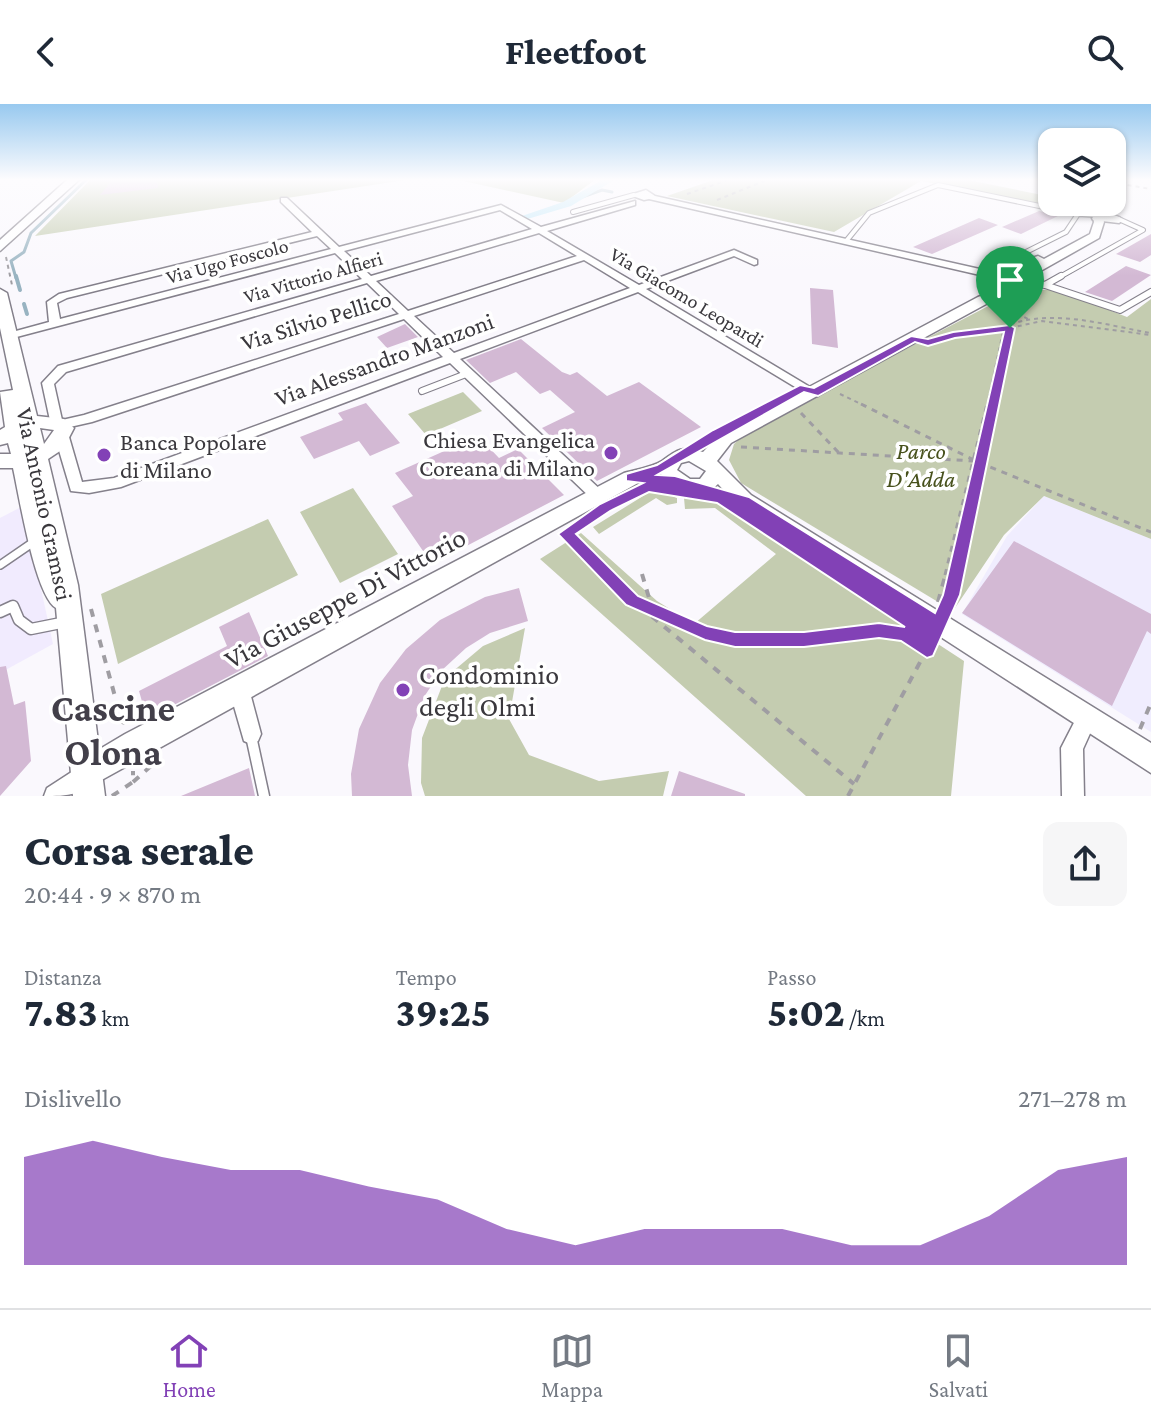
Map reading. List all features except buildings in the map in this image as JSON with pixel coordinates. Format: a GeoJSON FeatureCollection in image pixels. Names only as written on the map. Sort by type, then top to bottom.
{"type":"FeatureCollection","features":[{"type":"Feature","properties":{"kind":"main road"},"geometry":{"type":"LineString","coordinates":[[2,247],[37,211]]}},
{"type":"Feature","properties":{"kind":"main road"},"geometry":{"type":"LineString","coordinates":[[2,247],[40,211]]}},
{"type":"Feature","properties":{"kind":"main road","name":"Via Antonio Gramsci"},"geometry":{"type":"LineString","coordinates":[[7,295],[5,344],[19,460],[46,536],[52,581],[69,621],[89,784]]}},
{"type":"Feature","properties":{"kind":"main road"},"geometry":{"type":"LineString","coordinates":[[15,431],[60,428],[55,445],[19,460]]}},
{"type":"Feature","properties":{"kind":"street"},"geometry":{"type":"LineString","coordinates":[[295,211],[404,317],[598,496]]}},
{"type":"Feature","properties":{"kind":"street","name":"Via Ugo Foscolo"},"geometry":{"type":"LineString","coordinates":[[5,344],[55,325],[485,211]]}},
{"type":"Feature","properties":{"kind":"street","name":"Via Giacomo Leopardi"},"geometry":{"type":"LineString","coordinates":[[508,211],[810,392]]}},
{"type":"Feature","properties":{"kind":"street","name":"Via Vittorio Alfieri"},"geometry":{"type":"LineString","coordinates":[[60,428],[48,383],[62,369],[596,211]]}},
{"type":"Feature","properties":{"kind":"street"},"geometry":{"type":"LineString","coordinates":[[716,211],[1031,283]]}},
{"type":"Feature","properties":{"kind":"street"},"geometry":{"type":"LineString","coordinates":[[699,487],[711,481],[711,466],[725,439],[975,296],[999,275],[1025,267],[1084,235],[1093,216]]}},
{"type":"Feature","properties":{"kind":"street"},"geometry":{"type":"LineString","coordinates":[[1031,283],[1033,270],[1095,236],[1098,216]]}},
{"type":"Feature","properties":{"kind":"street"},"geometry":{"type":"LineString","coordinates":[[1111,216],[1119,220]]}},
{"type":"Feature","properties":{"kind":"street"},"geometry":{"type":"LineString","coordinates":[[55,325],[52,302],[63,296],[317,233]]}},
{"type":"Feature","properties":{"kind":"street","name":"Via Alessandro Manzoni"},"geometry":{"type":"LineString","coordinates":[[60,428],[76,487],[116,483],[734,253],[754,262]]}},
{"type":"Feature","properties":{"kind":"street","name":"Via Silvio Pellico"},"geometry":{"type":"LineString","coordinates":[[60,428],[585,257]]}},
{"type":"Feature","properties":{"kind":"street"},"geometry":{"type":"LineString","coordinates":[[676,467],[718,433],[810,392],[983,300],[1031,283]]}},
{"type":"Feature","properties":{"kind":"street"},"geometry":{"type":"LineString","coordinates":[[676,467],[711,466],[744,500],[935,627],[1151,759]]}},
{"type":"Feature","properties":{"kind":"street"},"geometry":{"type":"LineString","coordinates":[[676,467],[699,487],[744,500]]}},
{"type":"Feature","properties":{"kind":"street","name":"Via Giuseppe Di Vittorio"},"geometry":{"type":"LineString","coordinates":[[89,784],[239,689],[631,478],[676,467]]}},
{"type":"Feature","properties":{"kind":"street"},"geometry":{"type":"LineString","coordinates":[[239,689],[251,734]]}},
{"type":"Feature","properties":{"kind":"street"},"geometry":{"type":"LineString","coordinates":[[1073,796],[1072,748],[1087,718]]}},
{"type":"Feature","properties":{"kind":"street"},"geometry":{"type":"LineString","coordinates":[[55,796],[89,784]]}},
{"type":"Feature","properties":{"kind":"lane"},"geometry":{"type":"LineString","coordinates":[[847,240],[873,211]]}},
{"type":"Feature","properties":{"kind":"lane"},"geometry":{"type":"LineString","coordinates":[[999,275],[1004,263],[1066,232],[1077,216]]}},
{"type":"Feature","properties":{"kind":"lane"},"geometry":{"type":"LineString","coordinates":[[1119,220],[1151,227]]}},
{"type":"Feature","properties":{"kind":"lane"},"geometry":{"type":"LineString","coordinates":[[1031,283],[1143,232],[1136,224]]}},
{"type":"Feature","properties":{"kind":"lane"},"geometry":{"type":"LineString","coordinates":[[1031,283],[1120,310],[1127,309],[1151,292]]}},
{"type":"Feature","properties":{"kind":"lane"},"geometry":{"type":"LineString","coordinates":[[422,391],[466,374]]}},
{"type":"Feature","properties":{"kind":"lane"},"geometry":{"type":"LineString","coordinates":[[0,565],[46,536]]}},
{"type":"Feature","properties":{"kind":"lane"},"geometry":{"type":"LineString","coordinates":[[0,612],[13,606],[19,620],[31,629],[69,621]]}},
{"type":"Feature","properties":{"kind":"lane"},"geometry":{"type":"LineString","coordinates":[[251,734],[264,796]]}},
{"type":"Feature","properties":{"kind":"path"},"geometry":{"type":"LineString","coordinates":[[2,247],[7,295]]}},
{"type":"Feature","properties":{"kind":"path"},"geometry":{"type":"LineString","coordinates":[[848,796],[927,651],[951,595],[1004,327],[1012,322],[1039,318],[1151,334]]}},
{"type":"Feature","properties":{"kind":"path"},"geometry":{"type":"LineString","coordinates":[[914,338],[928,343],[953,335],[1042,321],[1151,334]]}},
{"type":"Feature","properties":{"kind":"path"},"geometry":{"type":"LineString","coordinates":[[935,627],[1010,328]]}},
{"type":"Feature","properties":{"kind":"path"},"geometry":{"type":"LineString","coordinates":[[839,453],[798,410],[810,392],[1151,532]]}},
{"type":"Feature","properties":{"kind":"path"},"geometry":{"type":"LineString","coordinates":[[734,444],[744,448],[978,462]]}},
{"type":"Feature","properties":{"kind":"path"},"geometry":{"type":"LineString","coordinates":[[574,529],[566,534],[632,600],[854,784]]}},
{"type":"Feature","properties":{"kind":"path"},"geometry":{"type":"LineString","coordinates":[[642,574],[653,610]]}},
{"type":"Feature","properties":{"kind":"path"},"geometry":{"type":"LineString","coordinates":[[632,600],[705,633],[735,639],[804,640],[879,630],[905,635],[927,651]]}},
{"type":"Feature","properties":{"kind":"path"},"geometry":{"type":"LineString","coordinates":[[1137,737],[1151,703]]}},
{"type":"Feature","properties":{"kind":"shaded area"},"geometry":{"type":"Polygon","coordinates":[[[1044,496],[1151,539],[1151,732],[962,614],[1007,536],[1044,496]]]}},
{"type":"Feature","properties":{"kind":"shaded area"},"geometry":{"type":"Polygon","coordinates":[[[23,506],[53,644],[0,673],[0,518],[23,506]]]}},
{"type":"Feature","properties":{"kind":"green space"},"geometry":{"type":"Polygon","coordinates":[[[59,211],[198,211],[35,236],[59,211]]]}},
{"type":"Feature","properties":{"kind":"green space"},"geometry":{"type":"Polygon","coordinates":[[[738,211],[869,211],[834,232],[738,211]]]}},
{"type":"Feature","properties":{"kind":"green space","name":"Parco D'Adda"},"geometry":{"type":"Polygon","coordinates":[[[1055,289],[1127,317],[1151,299],[1151,539],[1044,496],[1004,535],[953,611],[741,483],[729,460],[734,444],[746,433],[1015,292],[1055,289]]]}},
{"type":"Feature","properties":{"kind":"green space"},"geometry":{"type":"Polygon","coordinates":[[[463,392],[482,411],[426,435],[408,414],[463,392]]]}},
{"type":"Feature","properties":{"kind":"green space"},"geometry":{"type":"Polygon","coordinates":[[[353,488],[398,554],[340,583],[300,512],[353,488]]]}},
{"type":"Feature","properties":{"kind":"green space"},"geometry":{"type":"Polygon","coordinates":[[[661,491],[677,498],[677,503],[667,505],[656,498],[599,534],[593,527],[648,493],[661,491]]]}},
{"type":"Feature","properties":{"kind":"green space"},"geometry":{"type":"Polygon","coordinates":[[[684,498],[720,502],[964,661],[951,796],[806,796],[540,559],[581,533],[657,601],[694,624],[776,554],[715,508],[685,509],[684,498]]]}},
{"type":"Feature","properties":{"kind":"green space"},"geometry":{"type":"Polygon","coordinates":[[[268,519],[298,575],[118,664],[101,594],[268,519]]]}},
{"type":"Feature","properties":{"kind":"green space"},"geometry":{"type":"Polygon","coordinates":[[[525,628],[509,719],[529,755],[599,781],[669,771],[663,796],[425,796],[421,783],[422,738],[445,678],[483,646],[525,628]]]}},
{"type":"Feature","properties":{"kind":"waterway"},"geometry":{"type":"LineString","coordinates":[[16,278],[11,261],[24,252],[31,233],[54,211]]}},
{"type":"Feature","properties":{"kind":"waterway"},"geometry":{"type":"LineString","coordinates":[[524,217],[543,211]]}},
{"type":"Feature","properties":{"kind":"waterway"},"geometry":{"type":"LineString","coordinates":[[16,276],[20,290]]}},
{"type":"Feature","properties":{"kind":"waterway"},"geometry":{"type":"LineString","coordinates":[[24,304],[27,314]]}},
{"type":"Feature","properties":{"kind":"place","name":"Chiesa Evangelica Coreana di Milano"},"geometry":{"type":"Point","coordinates":[611,453]}},
{"type":"Feature","properties":{"kind":"place","name":"Banca Popolare di Milano"},"geometry":{"type":"Point","coordinates":[104,455]}},
{"type":"Feature","properties":{"kind":"place","name":"Condominio degli Olmi"},"geometry":{"type":"Point","coordinates":[403,690]}},
{"type":"Feature","properties":{"kind":"district","name":"Cascine Olona"},"geometry":{"type":"Point","coordinates":[113,730]}},
{"type":"Feature","properties":{"kind":"route"},"geometry":{"type":"LineString","coordinates":[[1010,328],[951,595],[933,636],[720,499],[647,487],[605,508],[566,534],[632,600],[705,633],[735,639],[804,640],[879,630],[905,635],[927,651],[933,636],[931,619],[744,500],[675,481],[631,478],[669,465],[672,460],[718,433],[804,387],[814,393],[914,338],[928,343],[953,335],[1010,328]]}}]}
